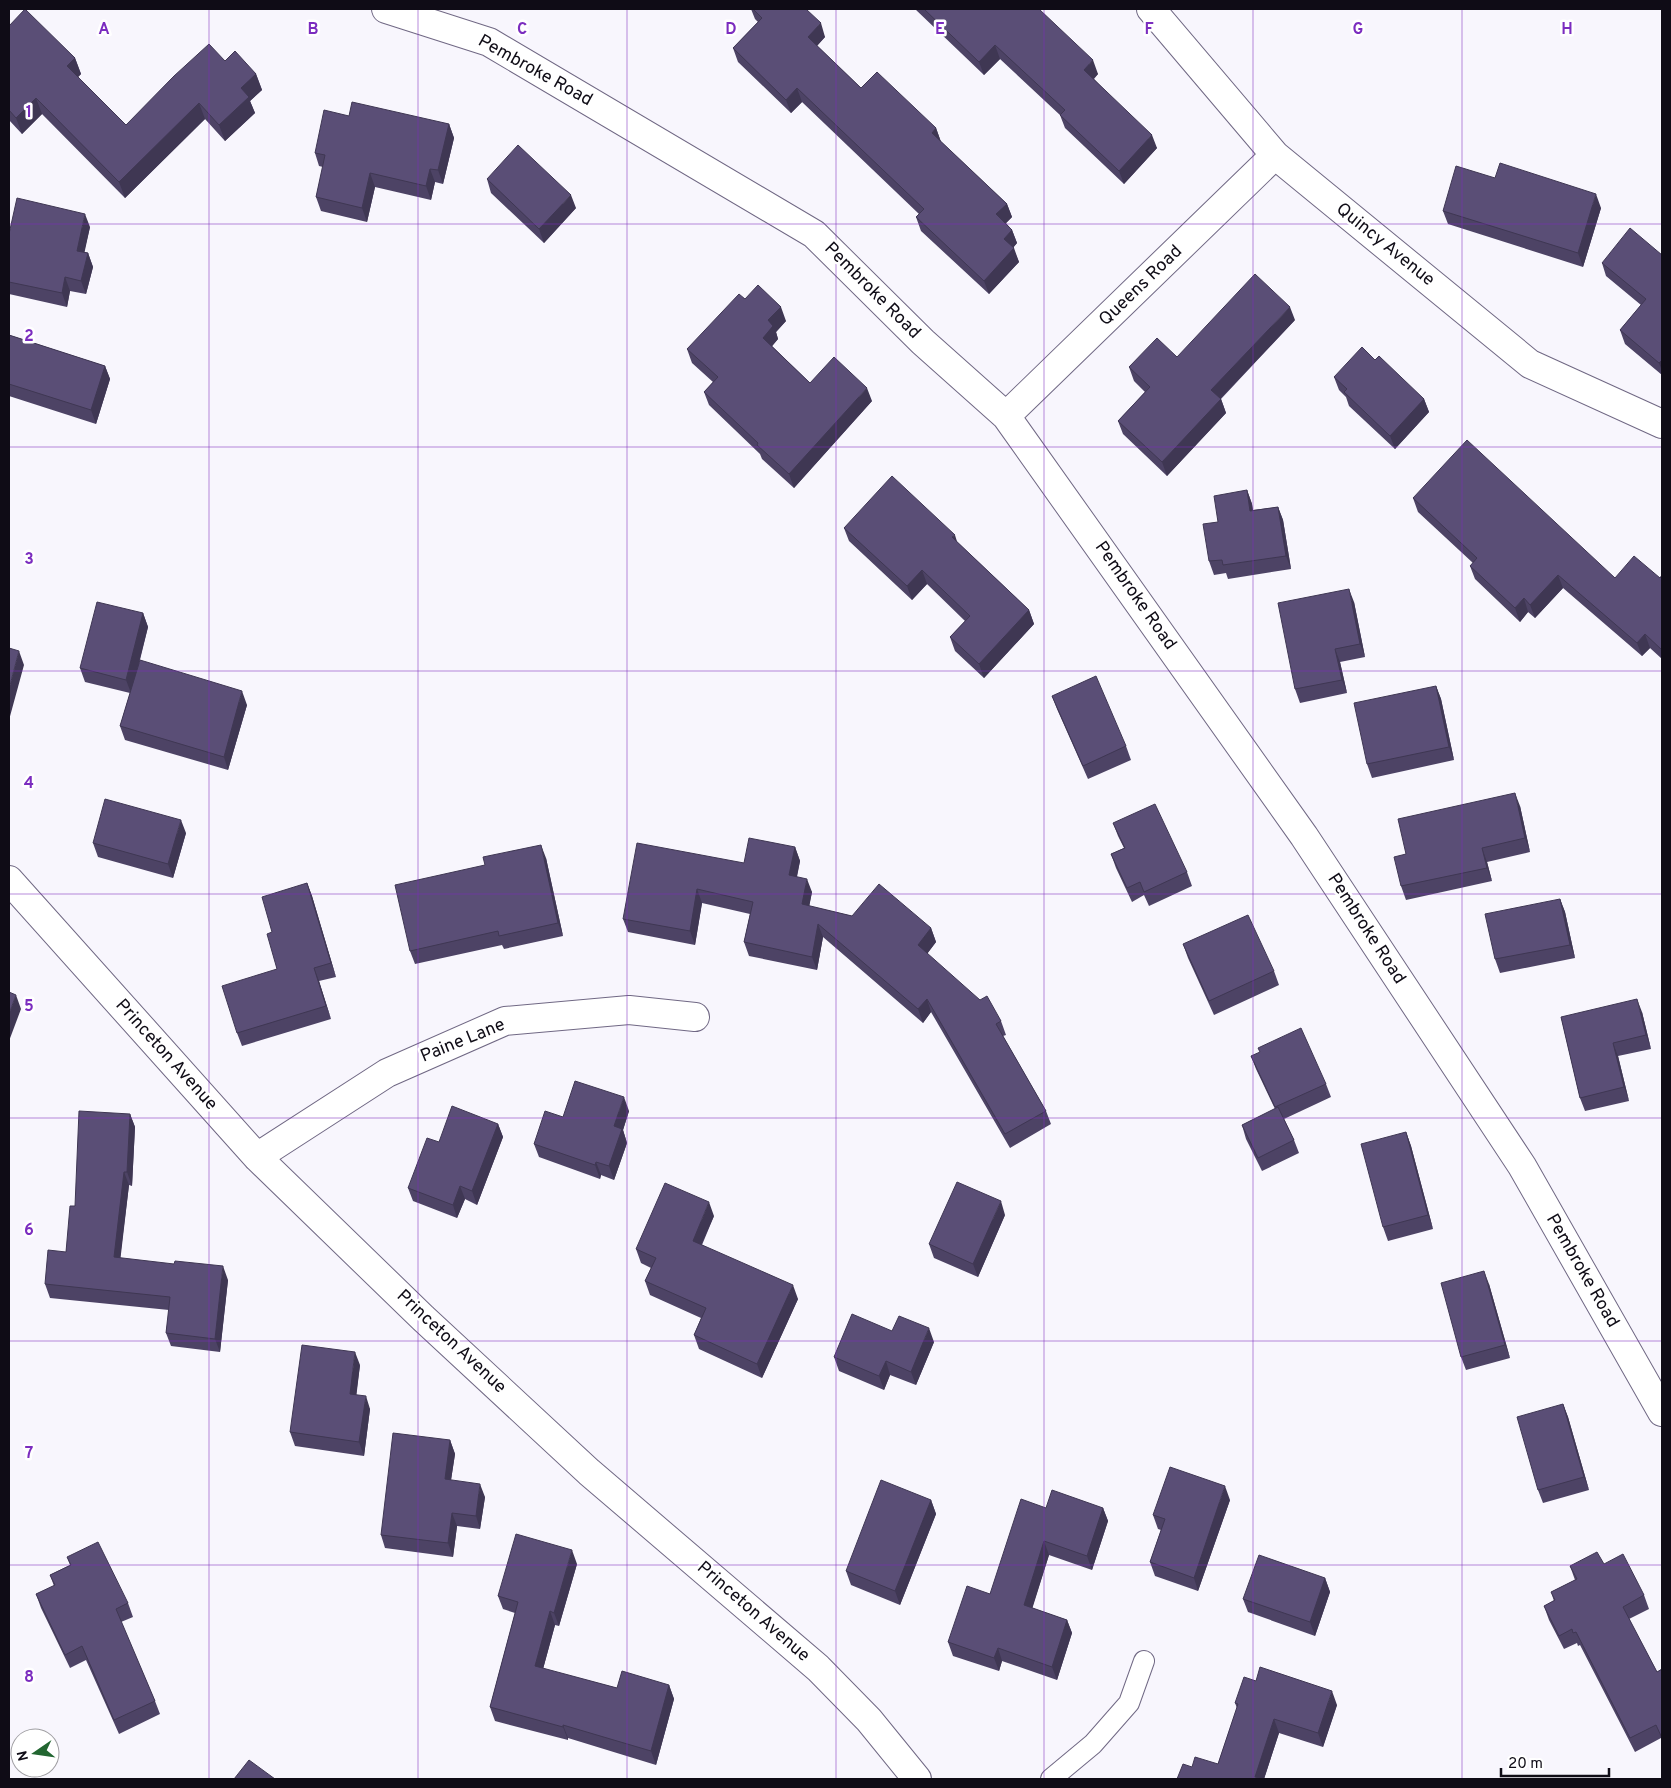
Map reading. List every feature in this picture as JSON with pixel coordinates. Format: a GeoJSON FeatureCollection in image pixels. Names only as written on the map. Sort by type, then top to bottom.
{"type":"FeatureCollection","features":[{"type":"Feature","properties":{"kind":"street","name":"Pembroke Road"},"geometry":{"type":"LineString","coordinates":[[386,9],[489,42],[814,234],[923,342],[1006,416],[1304,836],[1517,1158],[1662,1412]]}},
{"type":"Feature","properties":{"kind":"street","name":"Quincy Avenue"},"geometry":{"type":"LineString","coordinates":[[1151,9],[1275,155],[1530,364],[1662,424]]}},
{"type":"Feature","properties":{"kind":"street","name":"Queens Road"},"geometry":{"type":"LineString","coordinates":[[1006,416],[1275,155]]}},
{"type":"Feature","properties":{"kind":"street","name":"Princeton Avenue"},"geometry":{"type":"LineString","coordinates":[[9,880],[257,1157],[423,1318],[589,1472],[818,1668],[869,1720],[917,1779]]}},
{"type":"Feature","properties":{"kind":"street","name":"Paine Lane"},"geometry":{"type":"LineString","coordinates":[[257,1157],[387,1073],[505,1021],[630,1010],[694,1017]]}},
{"type":"Feature","properties":{"kind":"lane"},"geometry":{"type":"LineString","coordinates":[[1051,1779],[1094,1744],[1128,1703],[1144,1661]]}},
{"type":"Feature","properties":{"kind":"building"},"geometry":{"type":"Polygon","coordinates":[[[25,9],[75,58],[67,66],[126,125],[174,76],[209,44],[225,61],[235,51],[256,74],[241,88],[249,97],[219,125],[199,103],[119,182],[36,98],[16,118],[9,110],[9,26],[25,9]]]}},
{"type":"Feature","properties":{"kind":"building"},"geometry":{"type":"Polygon","coordinates":[[[753,9],[806,9],[821,23],[808,37],[861,88],[877,72],[936,128],[932,133],[1007,204],[996,214],[1012,230],[1004,239],[1014,248],[984,281],[916,217],[924,209],[797,88],[786,100],[733,48],[762,18],[753,9]]]}},
{"type":"Feature","properties":{"kind":"building"},"geometry":{"type":"Polygon","coordinates":[[[924,9],[1039,9],[1093,60],[1084,70],[1152,135],[1119,171],[1060,115],[1065,110],[995,45],[979,62],[924,9]]]}},
{"type":"Feature","properties":{"kind":"building"},"geometry":{"type":"Polygon","coordinates":[[[352,102],[449,124],[438,170],[430,169],[426,186],[370,173],[362,208],[316,197],[325,155],[315,153],[324,110],[349,116],[352,102]]]}},
{"type":"Feature","properties":{"kind":"building"},"geometry":{"type":"Polygon","coordinates":[[[518,145],[571,195],[539,229],[487,179],[518,145]]]}},
{"type":"Feature","properties":{"kind":"building"},"geometry":{"type":"Polygon","coordinates":[[[1500,163],[1596,194],[1578,253],[1443,211],[1456,166],[1495,178],[1500,163]]]}},
{"type":"Feature","properties":{"kind":"building"},"geometry":{"type":"Polygon","coordinates":[[[17,198],[85,214],[77,251],[88,253],[81,281],[65,277],[62,293],[9,282],[9,234],[17,198]]]}},
{"type":"Feature","properties":{"kind":"building"},"geometry":{"type":"Polygon","coordinates":[[[1630,228],[1662,255],[1662,360],[1659,363],[1620,330],[1646,299],[1602,263],[1630,228]]]}},
{"type":"Feature","properties":{"kind":"building"},"geometry":{"type":"Polygon","coordinates":[[[1255,274],[1290,307],[1211,390],[1221,399],[1162,462],[1118,421],[1150,387],[1129,367],[1157,338],[1177,357],[1255,274]]]}},
{"type":"Feature","properties":{"kind":"building"},"geometry":{"type":"Polygon","coordinates":[[[758,285],[781,307],[768,320],[773,326],[763,338],[810,383],[834,357],[867,388],[789,474],[704,392],[718,377],[687,349],[739,294],[745,299],[758,285]]]}},
{"type":"Feature","properties":{"kind":"building"},"geometry":{"type":"Polygon","coordinates":[[[9,335],[105,366],[91,410],[9,384],[9,335]]]}},
{"type":"Feature","properties":{"kind":"building"},"geometry":{"type":"Polygon","coordinates":[[[1362,347],[1375,360],[1379,356],[1424,399],[1390,436],[1344,392],[1347,389],[1334,377],[1362,347]]]}},
{"type":"Feature","properties":{"kind":"building"},"geometry":{"type":"Polygon","coordinates":[[[1467,440],[1615,578],[1634,556],[1660,578],[1662,575],[1662,650],[1645,634],[1637,643],[1558,575],[1530,605],[1524,598],[1515,608],[1470,566],[1477,558],[1413,498],[1467,440]]]}},
{"type":"Feature","properties":{"kind":"building"},"geometry":{"type":"Polygon","coordinates":[[[892,476],[955,535],[952,537],[1029,610],[979,664],[950,637],[970,616],[922,570],[907,586],[844,528],[892,476]]]}},
{"type":"Feature","properties":{"kind":"building"},"geometry":{"type":"Polygon","coordinates":[[[1247,490],[1250,511],[1278,507],[1286,556],[1223,565],[1222,560],[1209,561],[1203,524],[1218,522],[1214,496],[1247,490]]]}},
{"type":"Feature","properties":{"kind":"building"},"geometry":{"type":"Polygon","coordinates":[[[1349,589],[1360,644],[1335,649],[1342,680],[1295,689],[1278,603],[1349,589]]]}},
{"type":"Feature","properties":{"kind":"building"},"geometry":{"type":"Polygon","coordinates":[[[97,602],[143,613],[126,680],[80,668],[97,602]]]}},
{"type":"Feature","properties":{"kind":"building"},"geometry":{"type":"Polygon","coordinates":[[[9,648],[19,651],[9,689],[9,648]]]}},
{"type":"Feature","properties":{"kind":"building"},"geometry":{"type":"Polygon","coordinates":[[[140,660],[242,691],[224,757],[120,726],[140,660]]]}},
{"type":"Feature","properties":{"kind":"building"},"geometry":{"type":"Polygon","coordinates":[[[1096,676],[1126,746],[1083,766],[1052,696],[1096,676]]]}},
{"type":"Feature","properties":{"kind":"building"},"geometry":{"type":"Polygon","coordinates":[[[1436,686],[1449,747],[1367,764],[1354,703],[1436,686]]]}},
{"type":"Feature","properties":{"kind":"building"},"geometry":{"type":"Polygon","coordinates":[[[1515,793],[1525,838],[1482,848],[1487,868],[1401,886],[1394,857],[1406,854],[1398,819],[1515,793]]]}},
{"type":"Feature","properties":{"kind":"building"},"geometry":{"type":"Polygon","coordinates":[[[105,799],[181,820],[168,864],[93,843],[105,799]]]}},
{"type":"Feature","properties":{"kind":"building"},"geometry":{"type":"Polygon","coordinates":[[[1155,804],[1187,872],[1144,892],[1140,882],[1127,888],[1111,854],[1125,848],[1113,823],[1155,804]]]}},
{"type":"Feature","properties":{"kind":"building"},"geometry":{"type":"Polygon","coordinates":[[[749,838],[795,847],[789,875],[807,879],[802,904],[852,916],[879,884],[931,928],[918,945],[980,1000],[987,996],[1001,1021],[996,1024],[1046,1111],[1005,1134],[927,999],[918,1009],[818,924],[812,957],[744,942],[753,902],[697,889],[690,931],[623,919],[637,843],[744,863],[749,838]]]}},
{"type":"Feature","properties":{"kind":"building"},"geometry":{"type":"Polygon","coordinates":[[[541,845],[558,923],[499,936],[498,931],[410,951],[395,885],[485,865],[483,857],[541,845]]]}},
{"type":"Feature","properties":{"kind":"building"},"geometry":{"type":"Polygon","coordinates":[[[307,883],[331,963],[314,968],[326,1006],[237,1033],[222,986],[277,969],[267,934],[272,932],[262,897],[307,883]]]}},
{"type":"Feature","properties":{"kind":"building"},"geometry":{"type":"Polygon","coordinates":[[[1560,899],[1570,945],[1495,959],[1485,914],[1560,899]]]}},
{"type":"Feature","properties":{"kind":"building"},"geometry":{"type":"Polygon","coordinates":[[[1248,915],[1274,971],[1209,1001],[1183,944],[1248,915]]]}},
{"type":"Feature","properties":{"kind":"building"},"geometry":{"type":"Polygon","coordinates":[[[9,992],[16,995],[9,1014],[9,992]]]}},
{"type":"Feature","properties":{"kind":"building"},"geometry":{"type":"Polygon","coordinates":[[[1637,999],[1646,1035],[1613,1043],[1624,1087],[1580,1098],[1561,1017],[1637,999]]]}},
{"type":"Feature","properties":{"kind":"building"},"geometry":{"type":"Polygon","coordinates":[[[1301,1028],[1326,1084],[1275,1107],[1251,1056],[1260,1052],[1258,1048],[1301,1028]]]}},
{"type":"Feature","properties":{"kind":"building"},"geometry":{"type":"Polygon","coordinates":[[[575,1081],[624,1097],[614,1126],[622,1129],[609,1166],[596,1162],[595,1165],[534,1144],[545,1111],[563,1117],[575,1081]]]}},
{"type":"Feature","properties":{"kind":"building"},"geometry":{"type":"Polygon","coordinates":[[[452,1106],[498,1124],[472,1191],[460,1186],[453,1205],[408,1188],[427,1138],[439,1142],[452,1106]]]}},
{"type":"Feature","properties":{"kind":"building"},"geometry":{"type":"Polygon","coordinates":[[[1278,1107],[1294,1140],[1258,1158],[1242,1125],[1278,1107]]]}},
{"type":"Feature","properties":{"kind":"building"},"geometry":{"type":"Polygon","coordinates":[[[79,1111],[130,1114],[127,1172],[124,1172],[114,1257],[174,1264],[175,1261],[223,1266],[215,1339],[166,1333],[170,1297],[45,1284],[48,1250],[66,1252],[70,1206],[75,1206],[79,1111]]]}},
{"type":"Feature","properties":{"kind":"building"},"geometry":{"type":"Polygon","coordinates":[[[1406,1132],[1428,1215],[1383,1227],[1361,1144],[1406,1132]]]}},
{"type":"Feature","properties":{"kind":"building"},"geometry":{"type":"Polygon","coordinates":[[[957,1182],[1001,1201],[973,1264],[929,1244],[957,1182]]]}},
{"type":"Feature","properties":{"kind":"building"},"geometry":{"type":"Polygon","coordinates":[[[665,1183],[709,1202],[693,1241],[793,1285],[757,1364],[694,1335],[706,1308],[645,1281],[656,1258],[636,1249],[665,1183]]]}},
{"type":"Feature","properties":{"kind":"building"},"geometry":{"type":"Polygon","coordinates":[[[1484,1271],[1505,1345],[1461,1357],[1441,1283],[1484,1271]]]}},
{"type":"Feature","properties":{"kind":"building"},"geometry":{"type":"Polygon","coordinates":[[[852,1314],[892,1331],[899,1316],[929,1328],[911,1372],[886,1361],[879,1376],[834,1357],[852,1314]]]}},
{"type":"Feature","properties":{"kind":"building"},"geometry":{"type":"Polygon","coordinates":[[[302,1345],[355,1352],[350,1394],[366,1396],[359,1442],[290,1432],[302,1345]]]}},
{"type":"Feature","properties":{"kind":"building"},"geometry":{"type":"Polygon","coordinates":[[[1563,1404],[1584,1477],[1538,1490],[1517,1417],[1563,1404]]]}},
{"type":"Feature","properties":{"kind":"building"},"geometry":{"type":"Polygon","coordinates":[[[393,1433],[450,1440],[445,1479],[480,1484],[476,1516],[452,1513],[448,1543],[381,1535],[393,1433]]]}},
{"type":"Feature","properties":{"kind":"building"},"geometry":{"type":"Polygon","coordinates":[[[1170,1467],[1225,1486],[1194,1578],[1150,1562],[1165,1519],[1153,1515],[1170,1467]]]}},
{"type":"Feature","properties":{"kind":"building"},"geometry":{"type":"Polygon","coordinates":[[[881,1480],[931,1500],[895,1591],[846,1571],[881,1480]]]}},
{"type":"Feature","properties":{"kind":"building"},"geometry":{"type":"Polygon","coordinates":[[[1052,1490],[1103,1508],[1087,1556],[1044,1541],[1024,1605],[1067,1620],[1052,1667],[998,1648],[994,1658],[948,1642],[967,1586],[990,1594],[1021,1499],[1046,1508],[1052,1490]]]}},
{"type":"Feature","properties":{"kind":"building"},"geometry":{"type":"Polygon","coordinates":[[[516,1534],[572,1550],[554,1613],[550,1611],[535,1666],[617,1688],[622,1671],[669,1685],[651,1751],[563,1725],[563,1727],[490,1707],[518,1602],[498,1596],[516,1534]]]}},
{"type":"Feature","properties":{"kind":"building"},"geometry":{"type":"Polygon","coordinates":[[[98,1542],[128,1603],[116,1609],[155,1701],[114,1720],[82,1646],[65,1655],[36,1594],[55,1585],[50,1575],[71,1565],[67,1557],[98,1542]]]}},
{"type":"Feature","properties":{"kind":"building"},"geometry":{"type":"Polygon","coordinates":[[[1597,1552],[1604,1564],[1623,1554],[1644,1595],[1623,1607],[1657,1672],[1662,1669],[1662,1738],[1656,1725],[1630,1738],[1576,1632],[1573,1633],[1572,1629],[1559,1636],[1544,1606],[1555,1600],[1551,1592],[1577,1579],[1570,1566],[1597,1552]]]}},
{"type":"Feature","properties":{"kind":"building"},"geometry":{"type":"Polygon","coordinates":[[[1259,1555],[1325,1578],[1310,1622],[1243,1599],[1259,1555]]]}},
{"type":"Feature","properties":{"kind":"building"},"geometry":{"type":"Polygon","coordinates":[[[1260,1667],[1332,1691],[1318,1733],[1274,1719],[1255,1777],[1263,1779],[1177,1779],[1183,1764],[1192,1767],[1195,1757],[1218,1764],[1238,1704],[1235,1703],[1244,1677],[1256,1681],[1260,1667]]]}},
{"type":"Feature","properties":{"kind":"building"},"geometry":{"type":"Polygon","coordinates":[[[249,1760],[275,1779],[234,1779],[249,1760]]]}}]}
